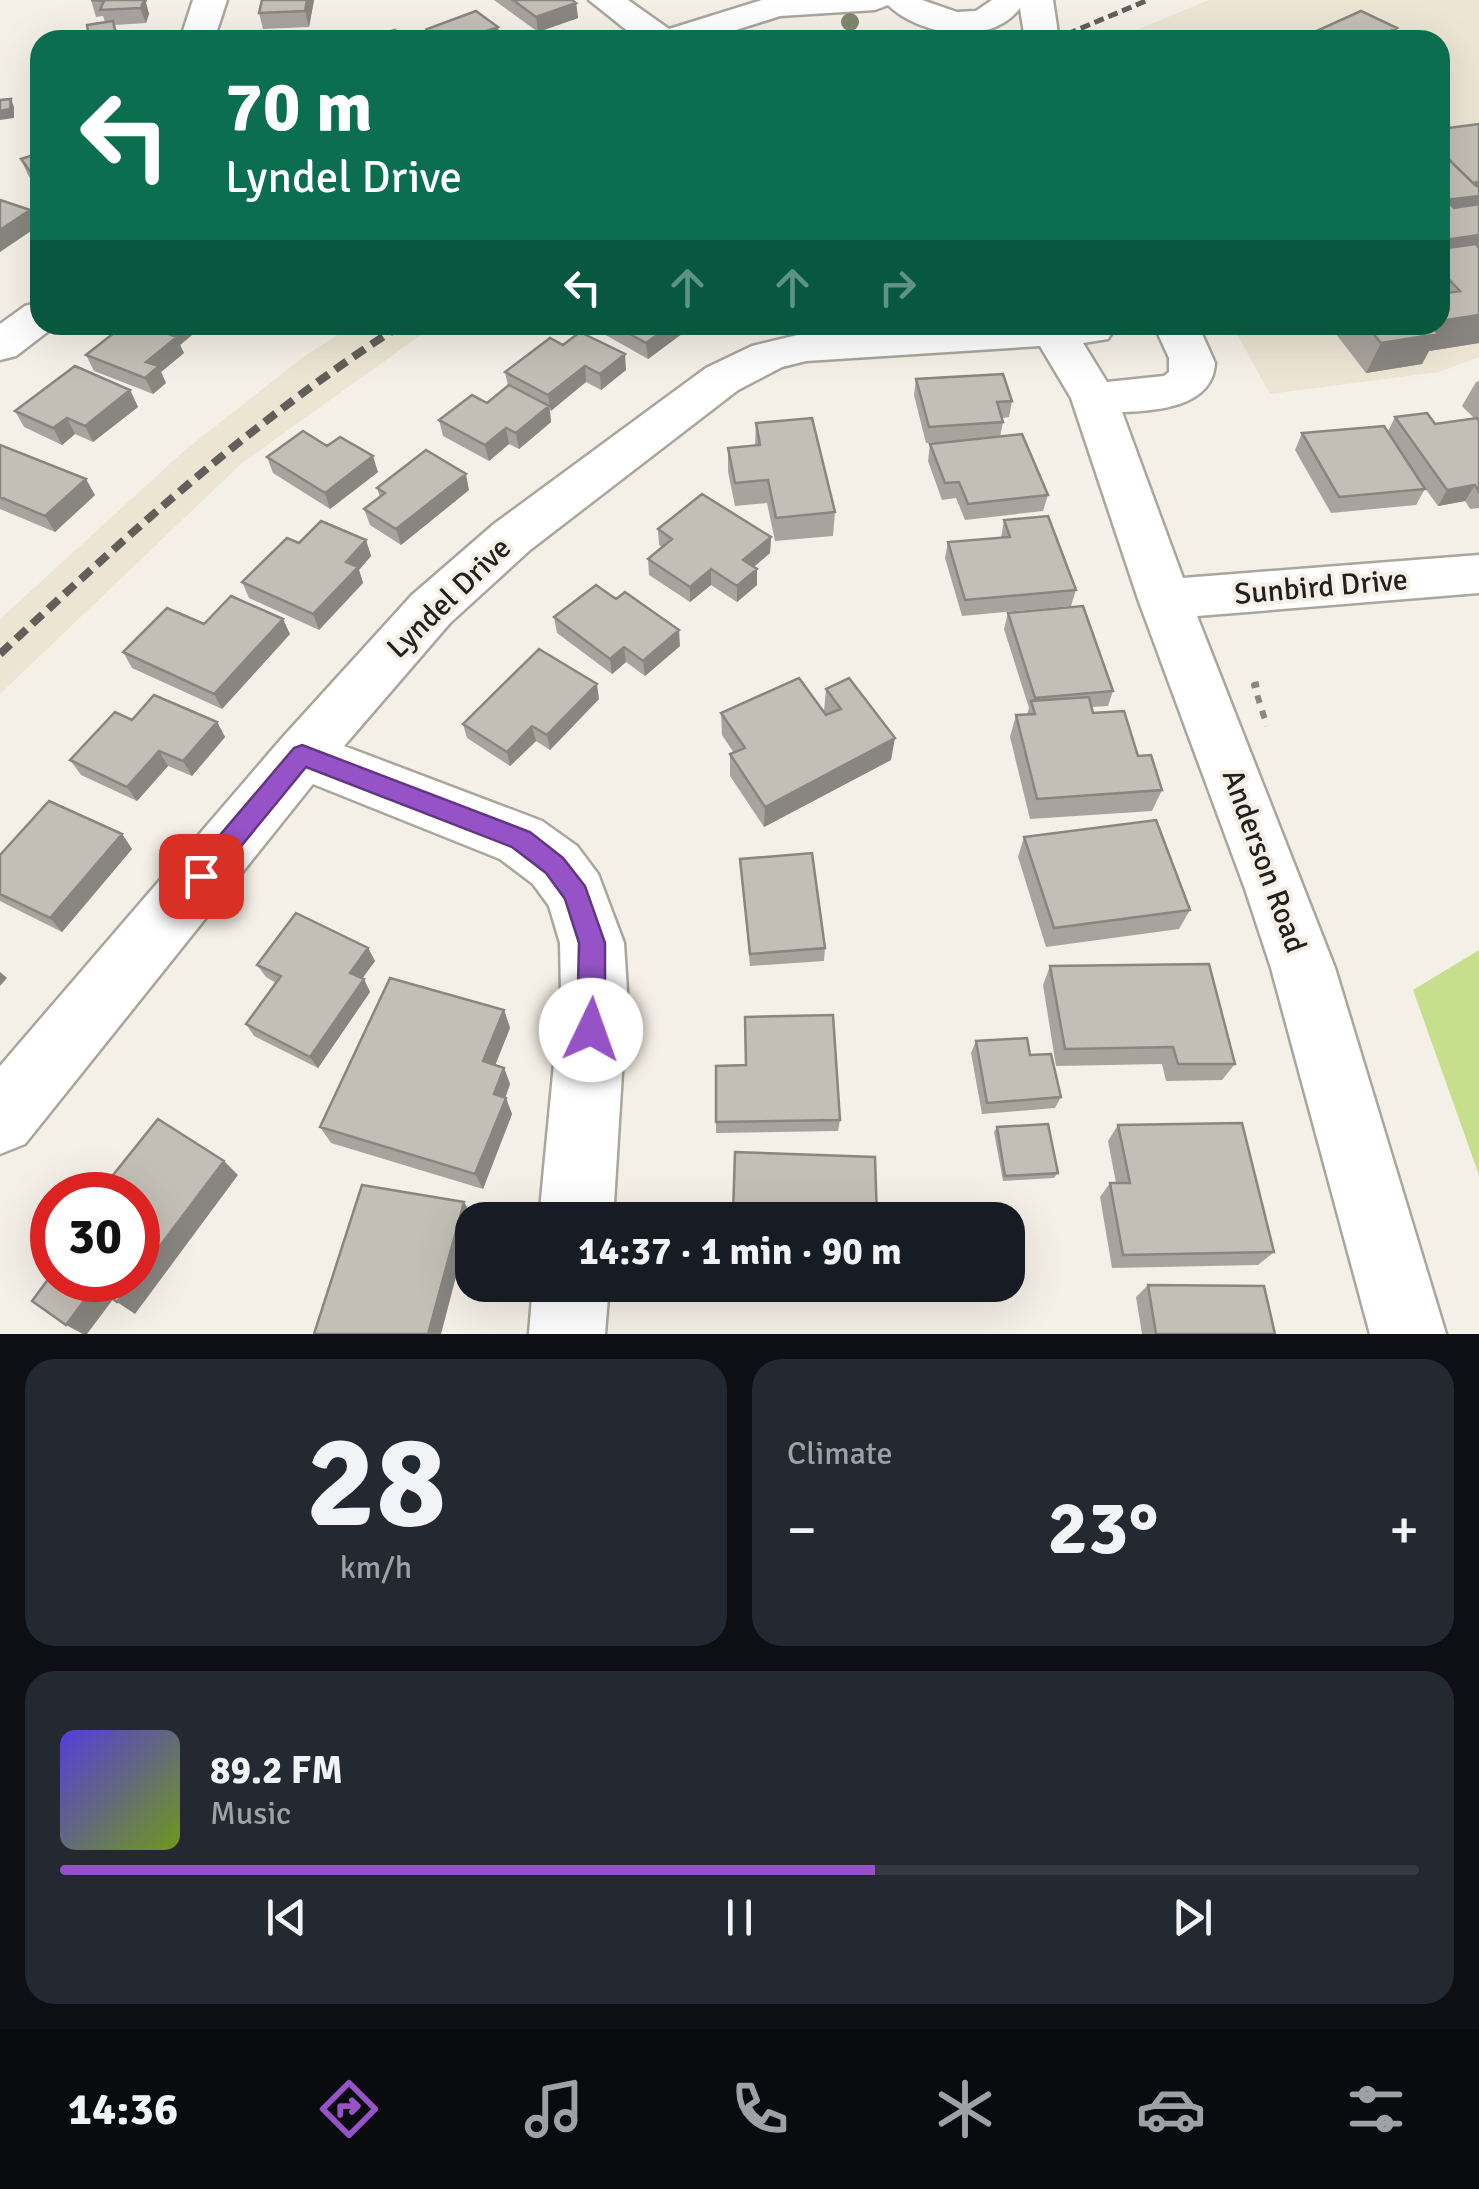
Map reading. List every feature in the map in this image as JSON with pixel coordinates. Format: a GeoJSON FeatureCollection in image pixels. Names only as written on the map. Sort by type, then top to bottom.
{"type":"FeatureCollection","features":[{"type":"Feature","properties":{"kind":"street"},"geometry":{"type":"LineString","coordinates":[[200,30],[210,0]]}},
{"type":"Feature","properties":{"kind":"street"},"geometry":{"type":"LineString","coordinates":[[606,0],[648,30]]}},
{"type":"Feature","properties":{"kind":"street"},"geometry":{"type":"LineString","coordinates":[[702,30],[778,6],[875,0]]}},
{"type":"Feature","properties":{"kind":"street"},"geometry":{"type":"LineString","coordinates":[[908,6],[940,20],[976,20],[998,13],[1011,0],[1016,13],[1011,30]]}},
{"type":"Feature","properties":{"kind":"street"},"geometry":{"type":"LineString","coordinates":[[1036,0],[1040,30]]}},
{"type":"Feature","properties":{"kind":"street"},"geometry":{"type":"LineString","coordinates":[[908,6],[931,30]]}},
{"type":"Feature","properties":{"kind":"street"},"geometry":{"type":"LineString","coordinates":[[0,346],[30,324]]}},
{"type":"Feature","properties":{"kind":"street","name":"Lyndel Drive"},"geometry":{"type":"LineString","coordinates":[[0,1119],[370,674],[512,537],[722,379],[768,356],[806,347],[974,335]]}},
{"type":"Feature","properties":{"kind":"street","name":"Anderson Road"},"geometry":{"type":"LineString","coordinates":[[1074,335],[1164,600],[1303,968],[1408,1334]]}},
{"type":"Feature","properties":{"kind":"street"},"geometry":{"type":"LineString","coordinates":[[1094,398],[1161,393],[1186,384],[1192,374],[1192,362],[1180,335]]}},
{"type":"Feature","properties":{"kind":"street","name":"Sunbird Drive"},"geometry":{"type":"LineString","coordinates":[[1164,600],[1479,574]]}},
{"type":"Feature","properties":{"kind":"street"},"geometry":{"type":"LineString","coordinates":[[302,755],[521,840],[554,866],[576,894],[592,943],[594,992],[577,1202]]}},
{"type":"Feature","properties":{"kind":"street"},"geometry":{"type":"LineString","coordinates":[[567,1334],[570,1302]]}},
{"type":"Feature","properties":{"kind":"shaded area"},"geometry":{"type":"Polygon","coordinates":[[[1209,0],[1479,0],[1479,357],[1439,372],[1270,394],[1238,335],[1450,335],[1450,30],[1136,30],[1209,0]]]}},
{"type":"Feature","properties":{"kind":"shaded area"},"geometry":{"type":"Polygon","coordinates":[[[337,335],[421,335],[242,463],[0,694],[0,619],[185,450],[337,335]]]}},
{"type":"Feature","properties":{"kind":"green space"},"geometry":{"type":"Polygon","coordinates":[[[1479,950],[1479,1175],[1413,990],[1479,950]]]}},
{"type":"Feature","properties":{"kind":"building"},"geometry":{"type":"Polygon","coordinates":[[[91,0],[144,0],[141,8],[100,10],[104,1],[91,0]]]}},
{"type":"Feature","properties":{"kind":"building"},"geometry":{"type":"Polygon","coordinates":[[[262,0],[307,0],[305,11],[259,13],[262,0]]]}},
{"type":"Feature","properties":{"kind":"building"},"geometry":{"type":"Polygon","coordinates":[[[513,0],[572,0],[576,3],[536,17],[513,0]]]}},
{"type":"Feature","properties":{"kind":"building"},"geometry":{"type":"Polygon","coordinates":[[[476,11],[498,27],[490,30],[427,29],[476,11]]]}},
{"type":"Feature","properties":{"kind":"building"},"geometry":{"type":"Polygon","coordinates":[[[1361,11],[1397,28],[1393,30],[1319,30],[1361,11]]]}},
{"type":"Feature","properties":{"kind":"building"},"geometry":{"type":"Polygon","coordinates":[[[113,21],[115,30],[88,30],[87,25],[113,21]]]}},
{"type":"Feature","properties":{"kind":"building"},"geometry":{"type":"Polygon","coordinates":[[[11,99],[10,109],[0,111],[0,100],[11,99]]]}},
{"type":"Feature","properties":{"kind":"building"},"geometry":{"type":"Polygon","coordinates":[[[1479,124],[1479,182],[1473,183],[1450,161],[1450,128],[1479,124]]]}},
{"type":"Feature","properties":{"kind":"building"},"geometry":{"type":"Polygon","coordinates":[[[30,156],[30,171],[21,159],[30,156]]]}},
{"type":"Feature","properties":{"kind":"building"},"geometry":{"type":"Polygon","coordinates":[[[1450,161],[1479,186],[1479,196],[1450,200],[1450,161]]]}},
{"type":"Feature","properties":{"kind":"building"},"geometry":{"type":"Polygon","coordinates":[[[0,200],[30,210],[0,230],[0,200]]]}},
{"type":"Feature","properties":{"kind":"building"},"geometry":{"type":"Polygon","coordinates":[[[1450,204],[1454,208],[1479,204],[1479,235],[1450,239],[1450,204]]]}},
{"type":"Feature","properties":{"kind":"building"},"geometry":{"type":"Polygon","coordinates":[[[1476,244],[1479,248],[1479,315],[1450,319],[1450,292],[1460,291],[1450,280],[1450,248],[1476,244]]]}},
{"type":"Feature","properties":{"kind":"building"},"geometry":{"type":"Polygon","coordinates":[[[111,335],[177,337],[146,362],[159,366],[145,378],[86,355],[111,335]]]}},
{"type":"Feature","properties":{"kind":"building"},"geometry":{"type":"Polygon","coordinates":[[[576,335],[586,335],[625,354],[600,374],[585,366],[548,395],[505,372],[550,338],[563,345],[576,335]]]}},
{"type":"Feature","properties":{"kind":"building"},"geometry":{"type":"Polygon","coordinates":[[[632,335],[657,335],[646,343],[632,335]]]}},
{"type":"Feature","properties":{"kind":"building"},"geometry":{"type":"Polygon","coordinates":[[[1374,335],[1432,335],[1381,343],[1374,335]]]}},
{"type":"Feature","properties":{"kind":"building"},"geometry":{"type":"Polygon","coordinates":[[[75,366],[130,390],[85,426],[67,418],[53,428],[15,411],[75,366]]]}},
{"type":"Feature","properties":{"kind":"building"},"geometry":{"type":"Polygon","coordinates":[[[1003,374],[1012,401],[997,402],[1003,422],[929,427],[916,379],[1003,374]]]}},
{"type":"Feature","properties":{"kind":"building"},"geometry":{"type":"Polygon","coordinates":[[[509,385],[549,406],[516,433],[506,428],[485,445],[439,420],[472,395],[487,403],[509,385]]]}},
{"type":"Feature","properties":{"kind":"building"},"geometry":{"type":"Polygon","coordinates":[[[1427,413],[1435,424],[1477,418],[1479,421],[1479,492],[1475,485],[1447,490],[1395,417],[1427,413]]]}},
{"type":"Feature","properties":{"kind":"building"},"geometry":{"type":"Polygon","coordinates":[[[812,418],[835,512],[776,518],[768,480],[735,483],[728,448],[760,445],[756,423],[812,418]]]}},
{"type":"Feature","properties":{"kind":"building"},"geometry":{"type":"Polygon","coordinates":[[[1384,426],[1425,489],[1339,497],[1302,433],[1384,426]]]}},
{"type":"Feature","properties":{"kind":"building"},"geometry":{"type":"Polygon","coordinates":[[[303,431],[327,446],[340,437],[373,456],[325,493],[267,457],[303,431]]]}},
{"type":"Feature","properties":{"kind":"building"},"geometry":{"type":"Polygon","coordinates":[[[1022,434],[1048,495],[968,504],[959,482],[945,483],[930,444],[1022,434]]]}},
{"type":"Feature","properties":{"kind":"building"},"geometry":{"type":"Polygon","coordinates":[[[0,445],[86,479],[45,516],[0,497],[0,445]]]}},
{"type":"Feature","properties":{"kind":"building"},"geometry":{"type":"Polygon","coordinates":[[[426,450],[466,474],[396,529],[364,509],[385,493],[377,488],[426,450]]]}},
{"type":"Feature","properties":{"kind":"building"},"geometry":{"type":"Polygon","coordinates":[[[702,494],[771,537],[743,560],[757,569],[737,586],[711,569],[690,587],[648,559],[672,539],[658,529],[702,494]]]}},
{"type":"Feature","properties":{"kind":"building"},"geometry":{"type":"Polygon","coordinates":[[[1048,516],[1076,590],[965,600],[948,542],[1010,537],[1004,520],[1048,516]]]}},
{"type":"Feature","properties":{"kind":"building"},"geometry":{"type":"Polygon","coordinates":[[[321,521],[366,540],[346,562],[358,567],[313,614],[242,582],[287,538],[299,543],[321,521]]]}},
{"type":"Feature","properties":{"kind":"building"},"geometry":{"type":"Polygon","coordinates":[[[596,585],[616,599],[625,592],[679,630],[643,661],[624,647],[610,659],[554,617],[596,585]]]}},
{"type":"Feature","properties":{"kind":"building"},"geometry":{"type":"Polygon","coordinates":[[[231,596],[283,619],[214,694],[123,652],[167,608],[204,624],[231,596]]]}},
{"type":"Feature","properties":{"kind":"building"},"geometry":{"type":"Polygon","coordinates":[[[1083,606],[1113,691],[1035,698],[1008,613],[1083,606]]]}},
{"type":"Feature","properties":{"kind":"building"},"geometry":{"type":"Polygon","coordinates":[[[539,649],[597,684],[547,735],[532,726],[507,752],[463,724],[539,649]]]}},
{"type":"Feature","properties":{"kind":"building"},"geometry":{"type":"Polygon","coordinates":[[[799,678],[826,715],[841,709],[826,689],[849,678],[895,738],[765,807],[730,754],[745,748],[721,713],[799,678]]]}},
{"type":"Feature","properties":{"kind":"building"},"geometry":{"type":"Polygon","coordinates":[[[154,695],[217,722],[183,761],[159,751],[127,787],[70,760],[115,712],[132,720],[154,695]]]}},
{"type":"Feature","properties":{"kind":"building"},"geometry":{"type":"Polygon","coordinates":[[[1089,697],[1093,713],[1124,711],[1138,756],[1151,755],[1162,790],[1037,799],[1016,715],[1035,714],[1031,701],[1089,697]]]}},
{"type":"Feature","properties":{"kind":"building"},"geometry":{"type":"Polygon","coordinates":[[[49,801],[122,834],[50,918],[0,894],[0,855],[49,801]]]}},
{"type":"Feature","properties":{"kind":"building"},"geometry":{"type":"Polygon","coordinates":[[[1156,820],[1190,910],[1054,928],[1024,837],[1156,820]]]}},
{"type":"Feature","properties":{"kind":"building"},"geometry":{"type":"Polygon","coordinates":[[[812,853],[825,948],[750,954],[740,859],[812,853]]]}},
{"type":"Feature","properties":{"kind":"building"},"geometry":{"type":"Polygon","coordinates":[[[296,913],[368,948],[350,973],[364,979],[310,1057],[246,1024],[281,976],[257,965],[296,913]]]}},
{"type":"Feature","properties":{"kind":"building"},"geometry":{"type":"Polygon","coordinates":[[[1209,964],[1235,1064],[1178,1064],[1173,1047],[1065,1049],[1050,966],[1209,964]]]}},
{"type":"Feature","properties":{"kind":"building"},"geometry":{"type":"Polygon","coordinates":[[[390,978],[504,1010],[483,1061],[504,1068],[494,1094],[506,1098],[475,1174],[320,1127],[390,978]]]}},
{"type":"Feature","properties":{"kind":"building"},"geometry":{"type":"Polygon","coordinates":[[[833,1015],[840,1120],[716,1122],[716,1066],[746,1065],[745,1017],[833,1015]]]}},
{"type":"Feature","properties":{"kind":"building"},"geometry":{"type":"Polygon","coordinates":[[[1027,1038],[1030,1055],[1051,1054],[1061,1097],[987,1103],[976,1041],[1027,1038]]]}},
{"type":"Feature","properties":{"kind":"building"},"geometry":{"type":"Polygon","coordinates":[[[158,1119],[224,1161],[160,1246],[160,1172],[115,1172],[158,1119]]]}},
{"type":"Feature","properties":{"kind":"building"},"geometry":{"type":"Polygon","coordinates":[[[1242,1123],[1274,1252],[1123,1255],[1110,1183],[1130,1183],[1118,1125],[1242,1123]]]}},
{"type":"Feature","properties":{"kind":"building"},"geometry":{"type":"Polygon","coordinates":[[[1048,1124],[1058,1173],[1005,1176],[997,1127],[1048,1124]]]}},
{"type":"Feature","properties":{"kind":"building"},"geometry":{"type":"Polygon","coordinates":[[[735,1152],[875,1157],[876,1202],[733,1202],[735,1152]]]}},
{"type":"Feature","properties":{"kind":"building"},"geometry":{"type":"Polygon","coordinates":[[[362,1185],[464,1202],[455,1202],[455,1235],[428,1334],[314,1334],[362,1185]]]}},
{"type":"Feature","properties":{"kind":"building"},"geometry":{"type":"Polygon","coordinates":[[[1148,1285],[1264,1286],[1275,1334],[1156,1334],[1148,1285]]]}},
{"type":"Feature","properties":{"kind":"building"},"geometry":{"type":"Polygon","coordinates":[[[33,1302],[83,1302],[66,1325],[33,1302]]]}},
{"type":"Feature","properties":{"kind":"railway"},"geometry":{"type":"LineString","coordinates":[[1077,30],[1148,0]]}},
{"type":"Feature","properties":{"kind":"railway"},"geometry":{"type":"LineString","coordinates":[[0,654],[143,523],[241,441],[386,335]]}},
{"type":"Feature","properties":{"kind":"route"},"geometry":{"type":"LineString","coordinates":[[201,876],[302,755],[521,840],[554,866],[576,894],[592,943],[591,1030]]}}]}
